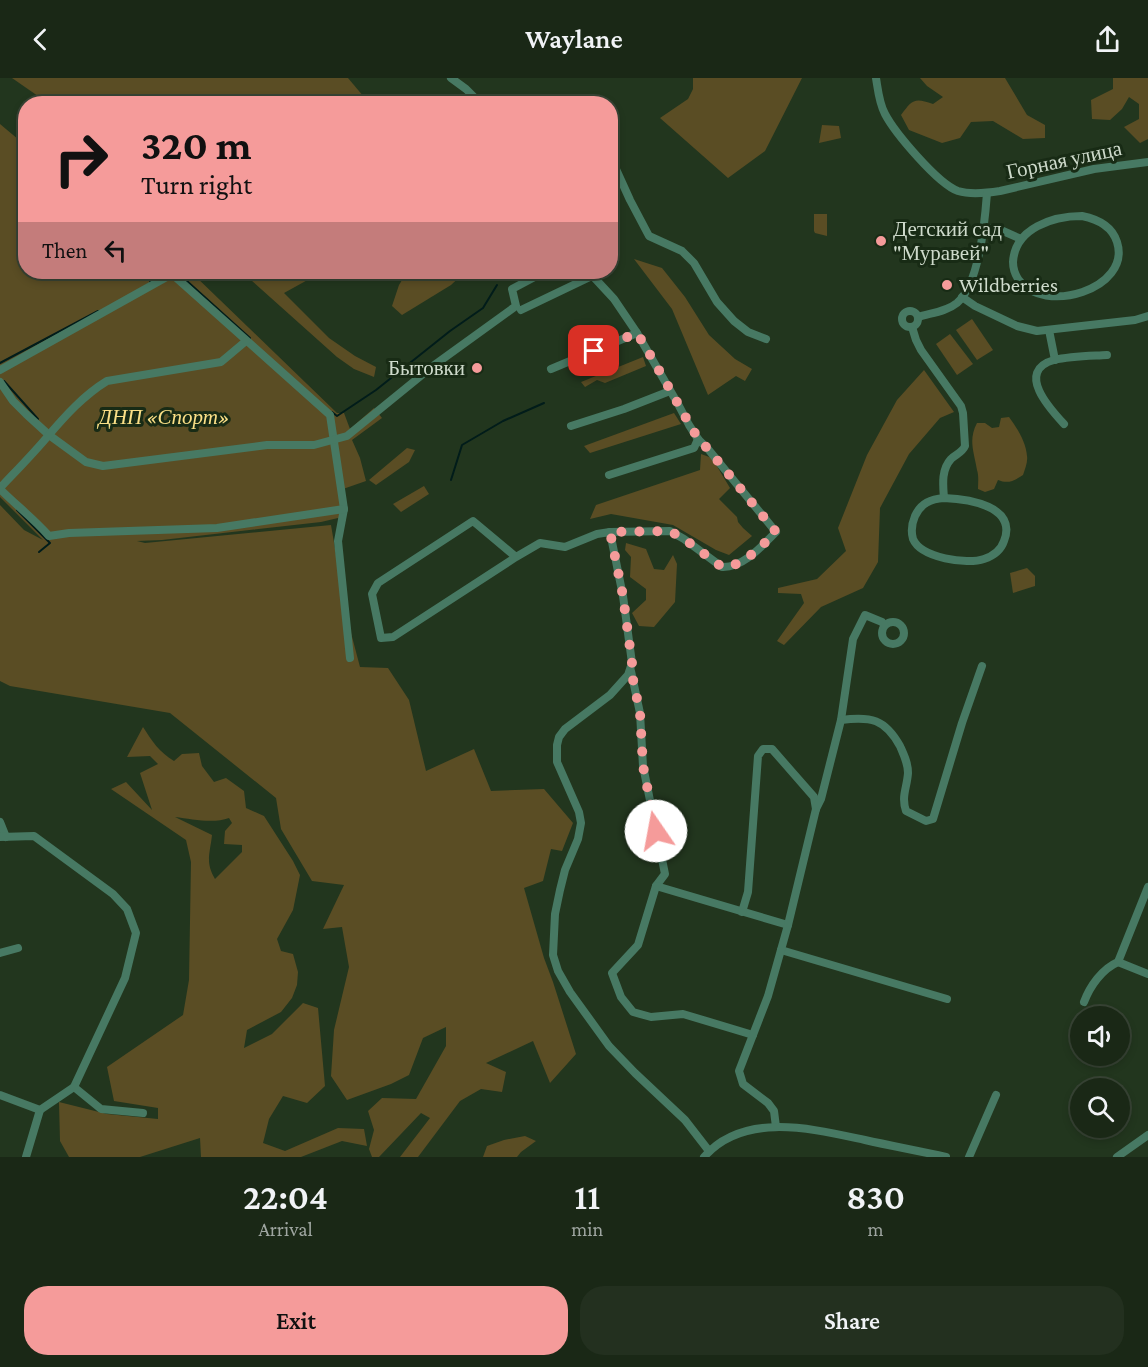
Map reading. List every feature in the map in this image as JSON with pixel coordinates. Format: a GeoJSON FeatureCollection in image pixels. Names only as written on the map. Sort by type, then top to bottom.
{"type":"FeatureCollection","features":[{"type":"Feature","properties":{"kind":"street"},"geometry":{"type":"LineString","coordinates":[[452,78],[473,96]]}},
{"type":"Feature","properties":{"kind":"street","name":"Горная улица"},"geometry":{"type":"LineString","coordinates":[[876,78],[879,98],[886,117],[934,174],[959,191],[987,193],[1094,169],[1148,162]]}},
{"type":"Feature","properties":{"kind":"street"},"geometry":{"type":"LineString","coordinates":[[618,174],[650,236],[682,251],[694,263],[717,302],[734,321],[748,332],[766,339]]}},
{"type":"Feature","properties":{"kind":"street"},"geometry":{"type":"LineString","coordinates":[[918,317],[949,308],[962,297],[979,255],[987,193]]}},
{"type":"Feature","properties":{"kind":"street"},"geometry":{"type":"LineString","coordinates":[[1082,216],[1097,220],[1109,228],[1117,240],[1118,260],[1110,275],[1097,286],[1077,294],[1048,296],[1038,294],[1023,285],[1014,272],[1014,254],[1021,239],[1027,232],[1042,224],[1066,217],[1082,216]]}},
{"type":"Feature","properties":{"kind":"street"},"geometry":{"type":"LineString","coordinates":[[984,227],[1003,231],[1021,239]]}},
{"type":"Feature","properties":{"kind":"street"},"geometry":{"type":"LineString","coordinates":[[0,370],[163,279]]}},
{"type":"Feature","properties":{"kind":"street"},"geometry":{"type":"LineString","coordinates":[[178,279],[330,415],[344,509],[338,541],[350,658]]}},
{"type":"Feature","properties":{"kind":"street"},"geometry":{"type":"LineString","coordinates":[[0,382],[13,401],[49,435],[86,462],[103,466],[267,445],[314,446],[347,436],[432,366],[516,306],[512,289],[531,279]]}},
{"type":"Feature","properties":{"kind":"street"},"geometry":{"type":"LineString","coordinates":[[521,310],[581,279]]}},
{"type":"Feature","properties":{"kind":"street"},"geometry":{"type":"LineString","coordinates":[[516,557],[473,521],[378,583],[372,594],[381,638],[393,637],[540,543],[565,547],[597,534],[610,532],[670,531],[722,567],[729,567],[746,559],[776,532],[698,439],[637,333],[614,299],[596,279]]}},
{"type":"Feature","properties":{"kind":"street"},"geometry":{"type":"LineString","coordinates":[[962,297],[975,306],[1017,326],[1037,331],[1135,320],[1148,316]]}},
{"type":"Feature","properties":{"kind":"street"},"geometry":{"type":"LineString","coordinates":[[912,327],[905,326],[902,321],[903,316],[911,312],[918,317]]}},
{"type":"Feature","properties":{"kind":"street"},"geometry":{"type":"LineString","coordinates":[[912,327],[916,324],[918,317]]}},
{"type":"Feature","properties":{"kind":"street"},"geometry":{"type":"LineString","coordinates":[[912,327],[921,350],[957,399],[963,413],[965,446],[963,451],[952,458],[945,468],[944,498]]}},
{"type":"Feature","properties":{"kind":"street"},"geometry":{"type":"LineString","coordinates":[[1049,330],[1056,360]]}},
{"type":"Feature","properties":{"kind":"street"},"geometry":{"type":"LineString","coordinates":[[551,369],[637,333]]}},
{"type":"Feature","properties":{"kind":"street"},"geometry":{"type":"LineString","coordinates":[[246,341],[221,362],[107,381],[94,389],[57,424],[0,489],[49,536],[69,533],[217,528],[344,509]]}},
{"type":"Feature","properties":{"kind":"street"},"geometry":{"type":"LineString","coordinates":[[1064,424],[1044,401],[1037,382],[1039,370],[1056,360],[1107,355]]}},
{"type":"Feature","properties":{"kind":"street"},"geometry":{"type":"LineString","coordinates":[[571,426],[670,391]]}},
{"type":"Feature","properties":{"kind":"street"},"geometry":{"type":"LineString","coordinates":[[609,475],[694,448],[698,439]]}},
{"type":"Feature","properties":{"kind":"street"},"geometry":{"type":"LineString","coordinates":[[944,498],[982,504],[1000,514],[1006,527],[1006,534],[997,552],[984,560],[958,561],[935,555],[916,543],[912,526],[920,508],[931,500],[944,498]]}},
{"type":"Feature","properties":{"kind":"street"},"geometry":{"type":"LineString","coordinates":[[610,532],[623,596],[631,670],[640,713],[643,766],[665,874],[656,886],[638,945],[612,973],[621,997],[633,1012],[651,1017],[683,1014],[753,1035]]}},
{"type":"Feature","properties":{"kind":"street"},"geometry":{"type":"LineString","coordinates":[[776,1127],[774,1111],[768,1103],[743,1084],[739,1071],[768,996],[788,925],[816,809],[821,799],[841,720],[853,639],[865,615],[884,625]]}},
{"type":"Feature","properties":{"kind":"street"},"geometry":{"type":"LineString","coordinates":[[841,720],[859,718],[882,724],[893,734],[906,758],[908,772],[903,802],[906,811],[926,821],[933,819],[982,666]]}},
{"type":"Feature","properties":{"kind":"street"},"geometry":{"type":"LineString","coordinates":[[631,670],[610,695],[565,729],[557,745],[557,762],[579,812],[581,823],[578,839],[565,870],[555,914],[553,955],[558,971],[570,992],[609,1046],[685,1120],[707,1154],[722,1142],[739,1134],[755,1129],[776,1127],[845,1136],[946,1157]]}},
{"type":"Feature","properties":{"kind":"street"},"geometry":{"type":"LineString","coordinates":[[742,912],[747,892],[758,756],[764,749],[772,749],[814,797],[816,809]]}},
{"type":"Feature","properties":{"kind":"street"},"geometry":{"type":"LineString","coordinates":[[0,822],[3,837],[34,836],[112,894],[127,909],[136,933],[125,978],[74,1087],[40,1110],[26,1157]]}},
{"type":"Feature","properties":{"kind":"street"},"geometry":{"type":"LineString","coordinates":[[656,886],[788,925]]}},
{"type":"Feature","properties":{"kind":"street"},"geometry":{"type":"LineString","coordinates":[[1084,1002],[1107,967],[1118,962],[1148,887]]}},
{"type":"Feature","properties":{"kind":"street"},"geometry":{"type":"LineString","coordinates":[[0,953],[18,948]]}},
{"type":"Feature","properties":{"kind":"street"},"geometry":{"type":"LineString","coordinates":[[781,950],[947,999]]}},
{"type":"Feature","properties":{"kind":"street"},"geometry":{"type":"LineString","coordinates":[[1118,962],[1148,974]]}},
{"type":"Feature","properties":{"kind":"street"},"geometry":{"type":"LineString","coordinates":[[74,1087],[101,1109],[143,1113]]}},
{"type":"Feature","properties":{"kind":"street"},"geometry":{"type":"LineString","coordinates":[[0,1095],[40,1110]]}},
{"type":"Feature","properties":{"kind":"street"},"geometry":{"type":"LineString","coordinates":[[969,1157],[996,1095]]}},
{"type":"Feature","properties":{"kind":"street"},"geometry":{"type":"LineString","coordinates":[[1118,1157],[1148,1135]]}},
{"type":"Feature","properties":{"kind":"green space"},"geometry":{"type":"Polygon","coordinates":[[[12,78],[348,78],[363,96],[38,96],[12,78]]]}},
{"type":"Feature","properties":{"kind":"green space"},"geometry":{"type":"Polygon","coordinates":[[[693,78],[802,78],[765,151],[728,178],[660,118],[688,99],[693,89],[693,78]]]}},
{"type":"Feature","properties":{"kind":"green space"},"geometry":{"type":"Polygon","coordinates":[[[920,78],[1005,78],[1027,115],[1045,125],[1045,138],[1023,139],[993,121],[971,122],[960,138],[942,143],[909,130],[901,115],[908,106],[917,100],[933,104],[943,97],[920,78]]]}},
{"type":"Feature","properties":{"kind":"green space"},"geometry":{"type":"Polygon","coordinates":[[[1113,78],[1148,78],[1148,139],[1140,143],[1124,127],[1139,119],[1139,104],[1129,97],[1122,109],[1110,120],[1092,119],[1091,100],[1113,89],[1113,78]]]}},
{"type":"Feature","properties":{"kind":"green space","name":"ДНП «Спорт»"},"geometry":{"type":"Polygon","coordinates":[[[0,124],[18,139],[18,279],[198,279],[337,413],[344,413],[350,429],[374,408],[382,418],[352,440],[366,481],[343,489],[346,521],[339,522],[338,518],[321,522],[137,541],[145,543],[331,525],[346,614],[360,667],[388,668],[409,700],[426,771],[474,749],[491,791],[544,789],[573,823],[562,851],[551,849],[543,881],[524,888],[544,958],[576,1054],[550,1083],[533,1041],[486,1063],[506,1072],[502,1092],[481,1089],[460,1101],[418,1157],[400,1157],[430,1118],[421,1113],[379,1157],[372,1157],[369,1149],[374,1130],[368,1111],[382,1098],[416,1099],[446,1046],[446,1027],[423,1038],[409,1075],[347,1100],[331,1076],[334,1030],[349,967],[342,927],[323,929],[344,885],[312,881],[281,829],[276,798],[170,713],[10,686],[0,681],[0,505],[24,530],[43,540],[0,497],[0,124]]]}},
{"type":"Feature","properties":{"kind":"green space"},"geometry":{"type":"Polygon","coordinates":[[[822,125],[839,126],[841,138],[819,143],[822,125]]]}},
{"type":"Feature","properties":{"kind":"green space"},"geometry":{"type":"Polygon","coordinates":[[[814,214],[827,214],[827,236],[815,233],[814,214]]]}},
{"type":"Feature","properties":{"kind":"green space"},"geometry":{"type":"Polygon","coordinates":[[[634,259],[662,268],[685,297],[709,335],[735,359],[752,369],[745,381],[736,376],[708,395],[672,309],[634,259]]]}},
{"type":"Feature","properties":{"kind":"green space"},"geometry":{"type":"Polygon","coordinates":[[[250,279],[309,279],[284,293],[329,338],[376,367],[374,377],[354,369],[337,357],[250,279]]]}},
{"type":"Feature","properties":{"kind":"green space"},"geometry":{"type":"Polygon","coordinates":[[[403,279],[457,279],[402,315],[392,306],[403,279]]]}},
{"type":"Feature","properties":{"kind":"green space"},"geometry":{"type":"Polygon","coordinates":[[[972,319],[993,350],[977,360],[956,330],[972,319]]]}},
{"type":"Feature","properties":{"kind":"green space"},"geometry":{"type":"Polygon","coordinates":[[[950,334],[973,364],[957,375],[936,344],[950,334]]]}},
{"type":"Feature","properties":{"kind":"green space"},"geometry":{"type":"Polygon","coordinates":[[[643,357],[646,366],[605,383],[597,380],[585,387],[581,382],[643,357]]]}},
{"type":"Feature","properties":{"kind":"green space"},"geometry":{"type":"Polygon","coordinates":[[[924,370],[954,412],[940,418],[909,454],[880,508],[878,562],[863,588],[821,607],[784,645],[777,641],[804,603],[801,594],[778,593],[778,588],[817,579],[846,551],[838,528],[867,455],[897,400],[924,370]]]}},
{"type":"Feature","properties":{"kind":"green space"},"geometry":{"type":"Polygon","coordinates":[[[674,413],[681,424],[590,453],[584,446],[674,413]]]}},
{"type":"Feature","properties":{"kind":"green space"},"geometry":{"type":"Polygon","coordinates":[[[1009,417],[1025,446],[1027,458],[1023,475],[1008,482],[998,480],[994,489],[985,492],[978,489],[978,475],[972,446],[974,429],[977,423],[985,423],[992,428],[999,427],[1001,418],[1009,417]]]}},
{"type":"Feature","properties":{"kind":"green space"},"geometry":{"type":"Polygon","coordinates":[[[407,448],[415,450],[409,462],[376,485],[369,480],[407,448]]]}},
{"type":"Feature","properties":{"kind":"green space"},"geometry":{"type":"Polygon","coordinates":[[[701,454],[712,458],[730,488],[719,499],[752,536],[729,555],[673,525],[611,514],[590,519],[596,505],[700,470],[701,454]]]}},
{"type":"Feature","properties":{"kind":"green space"},"geometry":{"type":"Polygon","coordinates":[[[424,486],[429,494],[401,512],[393,504],[424,486]]]}},
{"type":"Feature","properties":{"kind":"green space"},"geometry":{"type":"Polygon","coordinates":[[[626,543],[646,549],[654,569],[664,570],[673,555],[677,564],[675,602],[654,627],[639,626],[632,613],[646,600],[646,589],[630,577],[631,557],[625,550],[626,543]]]}},
{"type":"Feature","properties":{"kind":"green space"},"geometry":{"type":"Polygon","coordinates":[[[1027,568],[1035,576],[1035,586],[1013,593],[1010,573],[1027,568]]]}},
{"type":"Feature","properties":{"kind":"green space"},"geometry":{"type":"Polygon","coordinates":[[[143,727],[160,750],[174,761],[182,754],[199,753],[202,766],[214,782],[226,778],[244,791],[246,808],[264,816],[300,875],[293,910],[277,939],[281,951],[293,954],[298,972],[297,985],[292,998],[281,1012],[247,1030],[244,1048],[272,1034],[303,1003],[318,1008],[325,1086],[307,1103],[283,1096],[269,1119],[263,1143],[285,1151],[338,1128],[364,1129],[367,1146],[342,1141],[301,1157],[201,1157],[200,1138],[140,1157],[69,1157],[60,1141],[59,1102],[107,1114],[158,1119],[158,1108],[114,1101],[107,1067],[183,1015],[189,980],[191,862],[186,840],[111,789],[126,782],[152,810],[140,773],[158,764],[150,756],[127,757],[143,727]],[[175,817],[212,835],[209,863],[215,879],[242,852],[242,845],[224,844],[225,831],[232,823],[229,818],[209,821],[175,817]]]}},
{"type":"Feature","properties":{"kind":"green space"},"geometry":{"type":"Polygon","coordinates":[[[525,1136],[536,1141],[517,1157],[483,1157],[487,1146],[525,1136]]]}},
{"type":"Feature","properties":{"kind":"waterway"},"geometry":{"type":"LineString","coordinates":[[150,282],[155,279]]}},
{"type":"Feature","properties":{"kind":"waterway"},"geometry":{"type":"LineString","coordinates":[[185,279],[250,338]]}},
{"type":"Feature","properties":{"kind":"waterway"},"geometry":{"type":"LineString","coordinates":[[332,412],[337,416],[376,390],[450,331],[483,308],[497,285]]}},
{"type":"Feature","properties":{"kind":"waterway"},"geometry":{"type":"LineString","coordinates":[[0,363],[98,311]]}},
{"type":"Feature","properties":{"kind":"waterway"},"geometry":{"type":"LineString","coordinates":[[4,381],[38,419]]}},
{"type":"Feature","properties":{"kind":"waterway"},"geometry":{"type":"LineString","coordinates":[[451,480],[462,445],[503,421],[544,403]]}},
{"type":"Feature","properties":{"kind":"waterway"},"geometry":{"type":"LineString","coordinates":[[17,510],[50,543],[39,552]]}},
{"type":"Feature","properties":{"kind":"place","name":"Детский сад \"Муравей\""},"geometry":{"type":"Point","coordinates":[881,241]}},
{"type":"Feature","properties":{"kind":"place","name":"Wildberries"},"geometry":{"type":"Point","coordinates":[947,285]}},
{"type":"Feature","properties":{"kind":"place","name":"Бытовки"},"geometry":{"type":"Point","coordinates":[477,368]}},
{"type":"Feature","properties":{"kind":"route"},"geometry":{"type":"LineString","coordinates":[[594,351],[637,333],[698,439],[776,532],[746,559],[729,567],[722,567],[670,531],[610,532],[623,596],[631,670],[640,713],[643,766],[656,831]]}}]}
